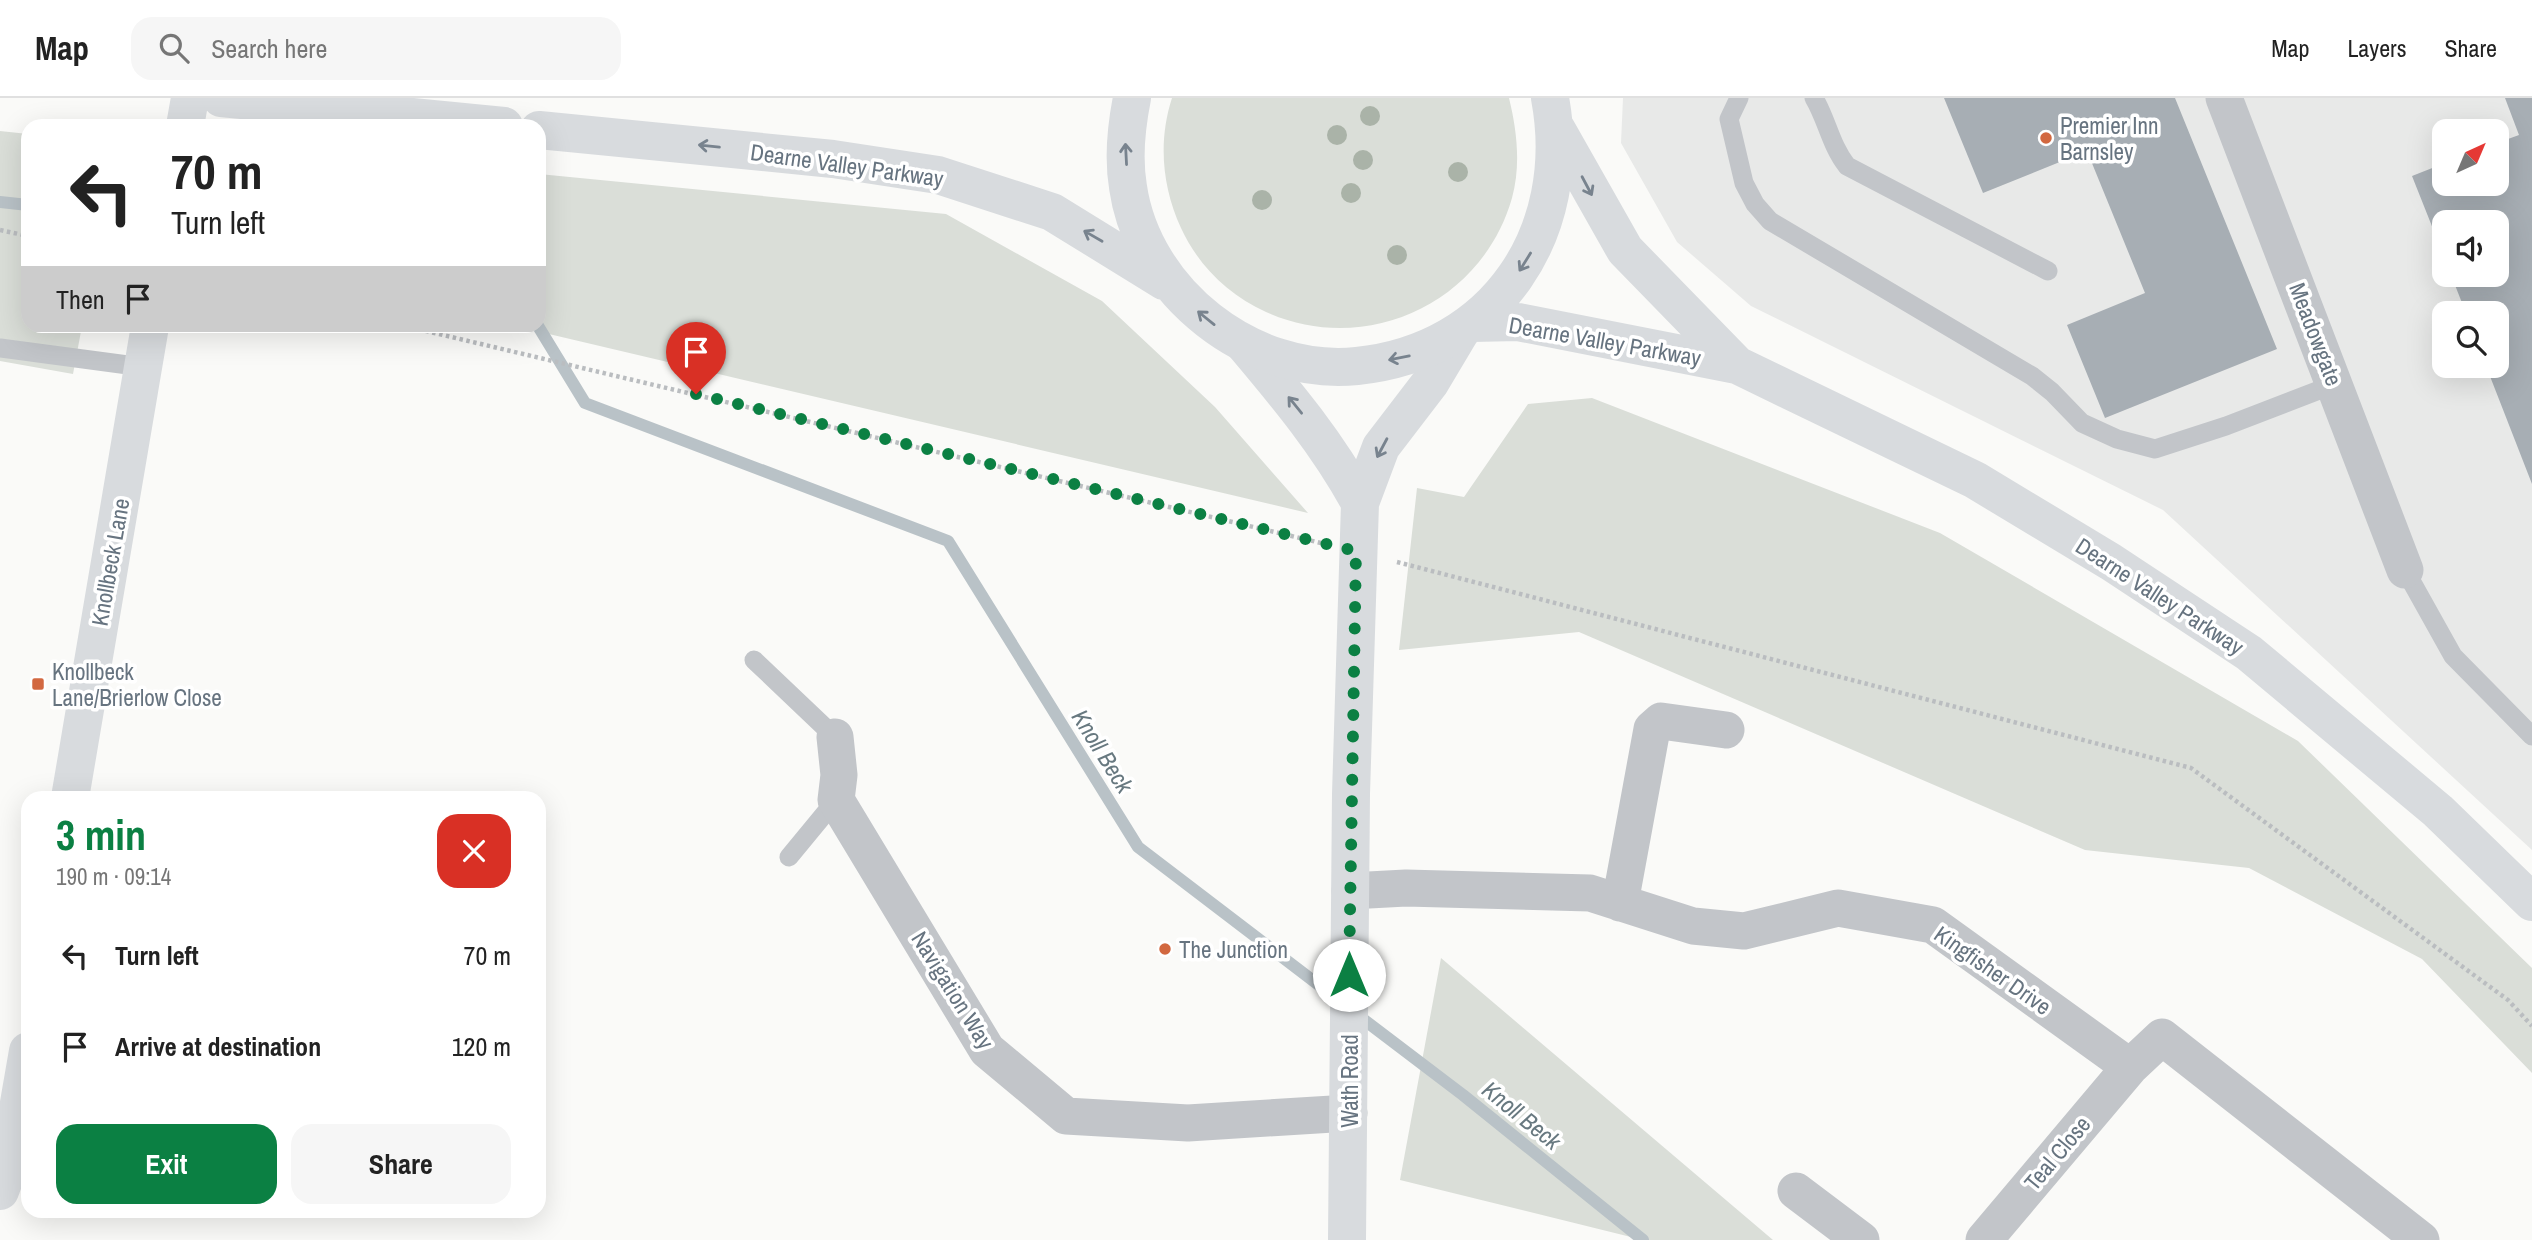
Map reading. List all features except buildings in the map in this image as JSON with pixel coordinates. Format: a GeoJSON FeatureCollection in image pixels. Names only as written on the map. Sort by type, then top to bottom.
{"type":"FeatureCollection","features":[{"type":"Feature","properties":{"kind":"main road"},"geometry":{"type":"LineString","coordinates":[[186,119],[190,98]]}},
{"type":"Feature","properties":{"kind":"main road"},"geometry":{"type":"LineString","coordinates":[[221,98],[433,119]]}},
{"type":"Feature","properties":{"kind":"main road"},"geometry":{"type":"LineString","coordinates":[[1132,98],[1125,135],[1128,189],[1143,240],[1172,286],[1205,319],[1244,344],[1298,363],[1355,366],[1410,356],[1466,327],[1504,292],[1534,245],[1547,214],[1556,170],[1552,112]]}},
{"type":"Feature","properties":{"kind":"main road","name":"Dearne Valley Parkway"},"geometry":{"type":"LineString","coordinates":[[1552,112],[1596,204],[1625,250],[1737,365]]}},
{"type":"Feature","properties":{"kind":"main road","name":"Dearne Valley Parkway"},"geometry":{"type":"LineString","coordinates":[[546,131],[833,159],[938,175],[1052,212],[1172,286]]}},
{"type":"Feature","properties":{"kind":"main road","name":"Dearne Valley Parkway"},"geometry":{"type":"LineString","coordinates":[[1466,327],[1517,322],[1737,365],[1975,480],[2111,562],[2249,653],[2438,811],[2532,902]]}},
{"type":"Feature","properties":{"kind":"main road","name":"Wath Road"},"geometry":{"type":"LineString","coordinates":[[1347,1240],[1350,891],[1356,551],[1360,503],[1381,447],[1430,383],[1466,327]]}},
{"type":"Feature","properties":{"kind":"main road","name":"Knollbeck Lane"},"geometry":{"type":"LineString","coordinates":[[71,791],[149,333]]}},
{"type":"Feature","properties":{"kind":"main road"},"geometry":{"type":"LineString","coordinates":[[1244,344],[1320,438],[1360,503]]}},
{"type":"Feature","properties":{"kind":"main road"},"geometry":{"type":"LineString","coordinates":[[0,1191],[7,1172],[21,1091]]}},
{"type":"Feature","properties":{"kind":"street","name":"Meadowgate"},"geometry":{"type":"LineString","coordinates":[[2224,98],[2405,570]]}},
{"type":"Feature","properties":{"kind":"street"},"geometry":{"type":"LineString","coordinates":[[1620,903],[1652,729],[1661,721],[1726,730]]}},
{"type":"Feature","properties":{"kind":"street"},"geometry":{"type":"LineString","coordinates":[[835,737],[839,751],[836,800]]}},
{"type":"Feature","properties":{"kind":"street","name":"Navigation Way"},"geometry":{"type":"LineString","coordinates":[[836,800],[987,1049],[1066,1116],[1188,1123],[1349,1113]]}},
{"type":"Feature","properties":{"kind":"street","name":"Kingfisher Drive"},"geometry":{"type":"LineString","coordinates":[[1350,891],[1406,888],[1590,893],[1692,926],[1744,930],[1838,908],[1933,925],[2130,1067]]}},
{"type":"Feature","properties":{"kind":"street"},"geometry":{"type":"LineString","coordinates":[[2130,1067],[2162,1037],[2421,1240]]}},
{"type":"Feature","properties":{"kind":"street","name":"Teal Close"},"geometry":{"type":"LineString","coordinates":[[1984,1240],[2130,1067]]}},
{"type":"Feature","properties":{"kind":"street"},"geometry":{"type":"LineString","coordinates":[[1796,1191],[1861,1240]]}},
{"type":"Feature","properties":{"kind":"lane"},"geometry":{"type":"LineString","coordinates":[[1739,98],[1729,119],[1744,183],[1755,204],[1770,221],[2032,376],[2082,423],[2117,439],[2155,449],[2226,426],[2335,384]]}},
{"type":"Feature","properties":{"kind":"lane"},"geometry":{"type":"LineString","coordinates":[[1814,98],[1825,117],[1836,153],[1847,166],[2048,271]]}},
{"type":"Feature","properties":{"kind":"lane"},"geometry":{"type":"LineString","coordinates":[[0,348],[143,367]]}},
{"type":"Feature","properties":{"kind":"lane"},"geometry":{"type":"LineString","coordinates":[[2405,570],[2452,656],[2532,736]]}},
{"type":"Feature","properties":{"kind":"lane"},"geometry":{"type":"LineString","coordinates":[[754,660],[835,737]]}},
{"type":"Feature","properties":{"kind":"lane"},"geometry":{"type":"LineString","coordinates":[[789,857],[836,800]]}},
{"type":"Feature","properties":{"kind":"path"},"geometry":{"type":"LineString","coordinates":[[0,230],[21,234]]}},
{"type":"Feature","properties":{"kind":"path"},"geometry":{"type":"LineString","coordinates":[[435,333],[1356,551],[2191,768],[2508,1000],[2532,1026]]}},
{"type":"Feature","properties":{"kind":"shaded area"},"geometry":{"type":"Polygon","coordinates":[[[1172,98],[1509,98],[1517,148],[1512,198],[1497,235],[1475,267],[1447,293],[1415,312],[1379,324],[1342,328],[1304,324],[1266,312],[1239,297],[1216,278],[1188,242],[1170,196],[1164,164],[1165,131],[1172,98]]]}},
{"type":"Feature","properties":{"kind":"shaded area"},"geometry":{"type":"Polygon","coordinates":[[[1623,98],[2532,98],[2532,850],[2163,510],[1751,306],[1677,242],[1621,143],[1623,98]]]}},
{"type":"Feature","properties":{"kind":"shaded area"},"geometry":{"type":"Polygon","coordinates":[[[0,131],[21,133],[21,333],[81,333],[73,374],[0,361],[0,131]]]}},
{"type":"Feature","properties":{"kind":"shaded area"},"geometry":{"type":"Polygon","coordinates":[[[546,175],[946,214],[1102,301],[1215,407],[1308,513],[545,333],[546,175]]]}},
{"type":"Feature","properties":{"kind":"shaded area"},"geometry":{"type":"Polygon","coordinates":[[[1592,398],[1940,533],[2298,741],[2532,968],[2532,1073],[2422,959],[2249,868],[2085,850],[1579,632],[1399,650],[1417,488],[1464,497],[1528,404],[1592,398]]]}},
{"type":"Feature","properties":{"kind":"shaded area"},"geometry":{"type":"Polygon","coordinates":[[[1441,958],[1773,1240],[1643,1240],[1400,1180],[1441,958]]]}},
{"type":"Feature","properties":{"kind":"waterway","name":"Knoll Beck"},"geometry":{"type":"LineString","coordinates":[[0,202],[21,204]]}},
{"type":"Feature","properties":{"kind":"waterway","name":"Knoll Beck"},"geometry":{"type":"LineString","coordinates":[[542,333],[585,403],[948,541],[1138,847],[1341,1002]]}},
{"type":"Feature","properties":{"kind":"waterway","name":"Knoll Beck"},"geometry":{"type":"LineString","coordinates":[[1355,1013],[1463,1095],[1643,1240]]}},
{"type":"Feature","properties":{"kind":"place","name":"Premier Inn Barnsley"},"geometry":{"type":"Point","coordinates":[2046,138]}},
{"type":"Feature","properties":{"kind":"place","name":"Knollbeck Lane/Brierlow Close"},"geometry":{"type":"Point","coordinates":[38,684]}},
{"type":"Feature","properties":{"kind":"place","name":"The Junction"},"geometry":{"type":"Point","coordinates":[1165,949]}},
{"type":"Feature","properties":{"kind":"route"},"geometry":{"type":"LineString","coordinates":[[696,394],[1356,551],[1349,975]]}}]}
